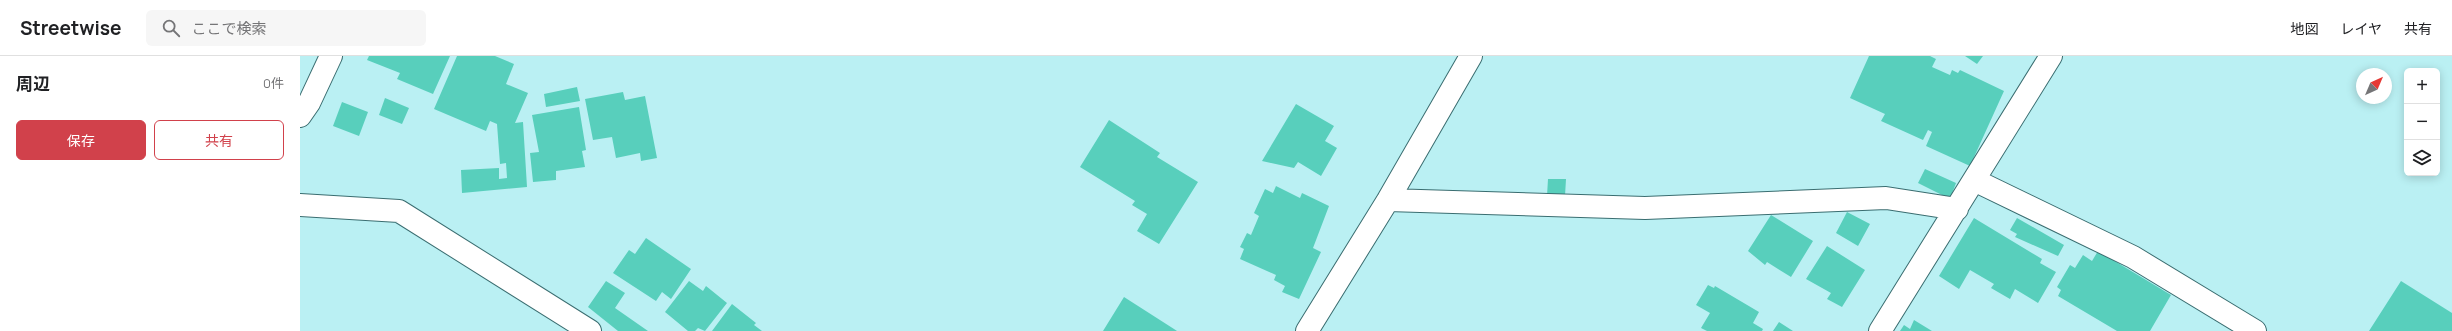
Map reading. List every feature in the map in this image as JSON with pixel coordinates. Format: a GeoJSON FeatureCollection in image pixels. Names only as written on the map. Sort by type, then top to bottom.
{"type":"FeatureCollection","features":[{"type":"Feature","properties":{"kind":"street"},"geometry":{"type":"LineString","coordinates":[[300,116],[309,103],[331,56]]}},
{"type":"Feature","properties":{"kind":"street"},"geometry":{"type":"LineString","coordinates":[[1307,331],[1388,200],[1471,56]]}},
{"type":"Feature","properties":{"kind":"street"},"geometry":{"type":"LineString","coordinates":[[1880,331],[2051,56]]}},
{"type":"Feature","properties":{"kind":"street"},"geometry":{"type":"LineString","coordinates":[[1974,180],[2133,257],[2255,331]]}},
{"type":"Feature","properties":{"kind":"street"},"geometry":{"type":"LineString","coordinates":[[1388,200],[1645,208],[1886,198],[1957,209]]}},
{"type":"Feature","properties":{"kind":"street"},"geometry":{"type":"LineString","coordinates":[[300,205],[399,211],[590,331]]}},
{"type":"Feature","properties":{"kind":"building"},"geometry":{"type":"Polygon","coordinates":[[[369,56],[450,56],[433,94],[397,79],[400,73],[367,60],[369,56]]]}},
{"type":"Feature","properties":{"kind":"building"},"geometry":{"type":"Polygon","coordinates":[[[457,56],[495,56],[514,64],[506,84],[528,93],[515,123],[523,122],[527,187],[462,193],[461,170],[499,168],[499,179],[507,178],[506,163],[500,164],[497,124],[490,121],[486,131],[434,109],[457,56]]]}},
{"type":"Feature","properties":{"kind":"building"},"geometry":{"type":"Polygon","coordinates":[[[1869,56],[1930,56],[1936,59],[1932,67],[1950,75],[1952,70],[1958,73],[1960,70],[2004,91],[1970,166],[1926,146],[1932,132],[1928,130],[1923,140],[1881,121],[1885,114],[1850,98],[1869,56]]]}},
{"type":"Feature","properties":{"kind":"building"},"geometry":{"type":"Polygon","coordinates":[[[1965,56],[1983,56],[1977,64],[1965,56]]]}},
{"type":"Feature","properties":{"kind":"building"},"geometry":{"type":"Polygon","coordinates":[[[577,87],[580,101],[546,107],[544,94],[577,87]]]}},
{"type":"Feature","properties":{"kind":"building"},"geometry":{"type":"Polygon","coordinates":[[[623,92],[625,100],[645,96],[657,158],[641,161],[640,153],[616,158],[612,137],[593,140],[585,99],[623,92]]]}},
{"type":"Feature","properties":{"kind":"building"},"geometry":{"type":"Polygon","coordinates":[[[385,98],[409,108],[402,124],[379,115],[385,98]]]}},
{"type":"Feature","properties":{"kind":"building"},"geometry":{"type":"Polygon","coordinates":[[[342,102],[368,112],[359,136],[333,126],[342,102]]]}},
{"type":"Feature","properties":{"kind":"building"},"geometry":{"type":"Polygon","coordinates":[[[1296,104],[1334,126],[1325,141],[1337,148],[1321,176],[1298,162],[1294,168],[1262,161],[1296,104]]]}},
{"type":"Feature","properties":{"kind":"building"},"geometry":{"type":"Polygon","coordinates":[[[579,107],[586,150],[582,151],[585,167],[556,171],[556,180],[533,182],[530,153],[539,152],[532,115],[579,107]]]}},
{"type":"Feature","properties":{"kind":"building"},"geometry":{"type":"Polygon","coordinates":[[[1109,120],[1160,153],[1157,157],[1198,182],[1159,244],[1137,231],[1147,214],[1132,205],[1135,201],[1080,167],[1109,120]]]}},
{"type":"Feature","properties":{"kind":"building"},"geometry":{"type":"Polygon","coordinates":[[[1925,169],[1956,183],[1950,199],[1918,183],[1925,169]]]}},
{"type":"Feature","properties":{"kind":"building"},"geometry":{"type":"Polygon","coordinates":[[[1548,179],[1566,179],[1565,196],[1547,196],[1548,179]]]}},
{"type":"Feature","properties":{"kind":"building"},"geometry":{"type":"Polygon","coordinates":[[[1276,186],[1300,198],[1302,193],[1329,206],[1313,248],[1321,252],[1299,299],[1282,292],[1285,286],[1274,280],[1276,275],[1240,259],[1244,249],[1240,247],[1247,233],[1251,235],[1259,216],[1254,213],[1265,189],[1273,193],[1276,186]]]}},
{"type":"Feature","properties":{"kind":"building"},"geometry":{"type":"Polygon","coordinates":[[[1847,212],[1870,224],[1858,246],[1836,233],[1847,212]]]}},
{"type":"Feature","properties":{"kind":"building"},"geometry":{"type":"Polygon","coordinates":[[[1771,215],[1813,241],[1791,277],[1767,262],[1765,265],[1748,251],[1771,215]]]}},
{"type":"Feature","properties":{"kind":"building"},"geometry":{"type":"Polygon","coordinates":[[[1974,218],[2042,259],[2040,263],[2056,272],[2038,303],[2015,289],[2010,299],[1991,288],[1994,284],[1970,270],[1959,289],[1939,276],[1974,218]]]}},
{"type":"Feature","properties":{"kind":"building"},"geometry":{"type":"Polygon","coordinates":[[[2017,218],[2064,245],[2058,256],[2015,237],[2017,234],[2010,230],[2017,218]]]}},
{"type":"Feature","properties":{"kind":"building"},"geometry":{"type":"Polygon","coordinates":[[[646,238],[691,269],[671,299],[662,292],[656,301],[613,273],[629,250],[635,254],[646,238]]]}},
{"type":"Feature","properties":{"kind":"building"},"geometry":{"type":"Polygon","coordinates":[[[1827,246],[1865,270],[1842,307],[1827,299],[1831,293],[1806,279],[1827,246]]]}},
{"type":"Feature","properties":{"kind":"building"},"geometry":{"type":"Polygon","coordinates":[[[2098,251],[2171,295],[2150,331],[2117,331],[2058,296],[2061,290],[2057,287],[2070,265],[2075,268],[2083,255],[2092,261],[2098,251]]]}},
{"type":"Feature","properties":{"kind":"building"},"geometry":{"type":"Polygon","coordinates":[[[606,281],[625,293],[615,308],[648,331],[618,331],[588,307],[606,281]]]}},
{"type":"Feature","properties":{"kind":"building"},"geometry":{"type":"Polygon","coordinates":[[[689,281],[703,291],[706,286],[727,303],[705,331],[698,328],[695,331],[688,331],[665,312],[689,281]]]}},
{"type":"Feature","properties":{"kind":"building"},"geometry":{"type":"Polygon","coordinates":[[[2401,281],[2452,313],[2452,331],[2369,331],[2401,281]]]}},
{"type":"Feature","properties":{"kind":"building"},"geometry":{"type":"Polygon","coordinates":[[[1708,285],[1714,288],[1715,286],[1759,312],[1753,323],[1763,329],[1762,331],[1707,331],[1701,328],[1710,313],[1696,305],[1708,285]]]}},
{"type":"Feature","properties":{"kind":"building"},"geometry":{"type":"Polygon","coordinates":[[[1124,297],[1174,329],[1177,331],[1103,331],[1124,297]]]}},
{"type":"Feature","properties":{"kind":"building"},"geometry":{"type":"Polygon","coordinates":[[[732,304],[756,323],[754,325],[762,331],[712,331],[732,304]]]}},
{"type":"Feature","properties":{"kind":"building"},"geometry":{"type":"Polygon","coordinates":[[[1914,320],[1932,331],[1900,331],[1904,325],[1910,329],[1914,320]]]}},
{"type":"Feature","properties":{"kind":"building"},"geometry":{"type":"Polygon","coordinates":[[[1779,322],[1793,331],[1773,331],[1779,322]]]}}]}
